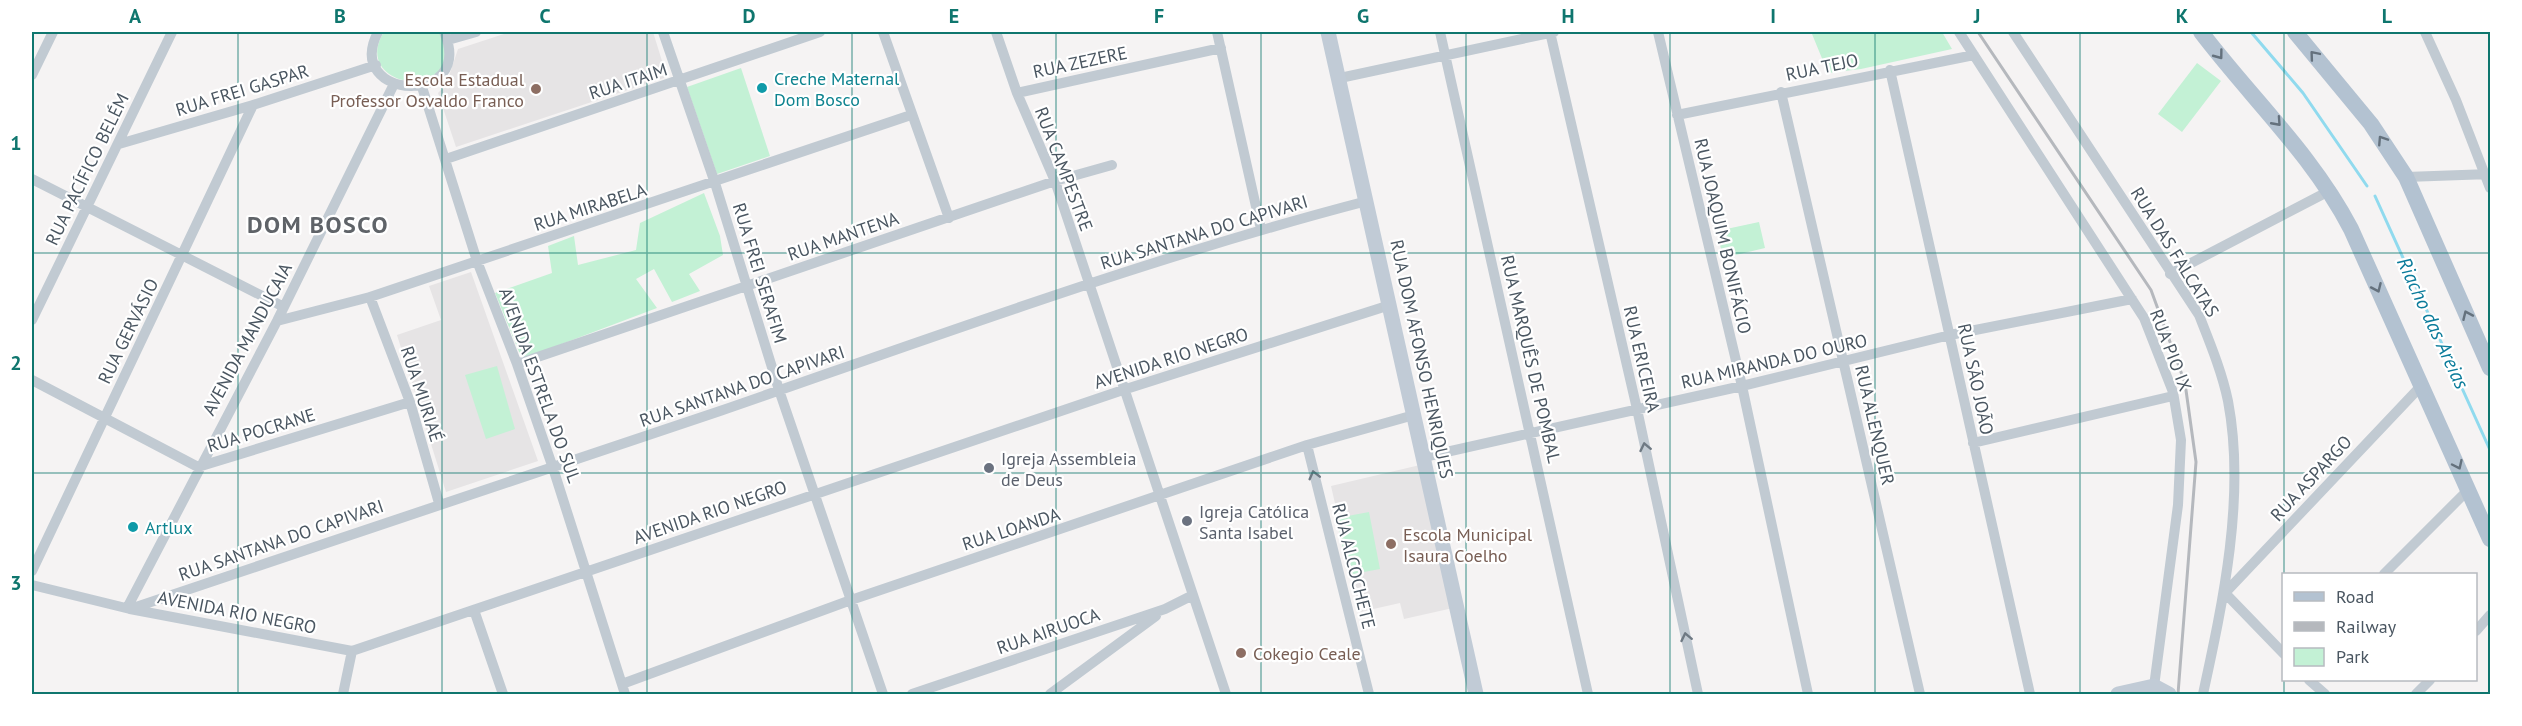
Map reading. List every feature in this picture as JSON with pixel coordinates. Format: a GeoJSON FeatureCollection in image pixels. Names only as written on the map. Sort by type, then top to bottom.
{"type":"FeatureCollection","features":[{"type":"Feature","properties":{"kind":"main road"},"geometry":{"type":"LineString","coordinates":[[2201,32],[2237,79],[2281,128],[2331,190],[2351,229],[2490,539]]}},
{"type":"Feature","properties":{"kind":"main road"},"geometry":{"type":"LineString","coordinates":[[2295,32],[2371,124],[2406,177],[2490,368]]}},
{"type":"Feature","properties":{"kind":"street"},"geometry":{"type":"LineString","coordinates":[[32,75],[53,32]]}},
{"type":"Feature","properties":{"kind":"street","name":"RUA PACÍFICO BELÉM"},"geometry":{"type":"LineString","coordinates":[[32,320],[172,32]]}},
{"type":"Feature","properties":{"kind":"street"},"geometry":{"type":"LineString","coordinates":[[376,32],[373,52],[375,65],[394,84],[408,88],[422,87],[431,83],[444,69],[449,50],[446,36],[476,32]]}},
{"type":"Feature","properties":{"kind":"street","name":"RUA FREI SERAFIM"},"geometry":{"type":"LineString","coordinates":[[663,32],[715,183],[813,494],[883,694]]}},
{"type":"Feature","properties":{"kind":"street","name":"RUA ITAIM"},"geometry":{"type":"LineString","coordinates":[[446,159],[820,32]]}},
{"type":"Feature","properties":{"kind":"street"},"geometry":{"type":"LineString","coordinates":[[883,32],[949,218]]}},
{"type":"Feature","properties":{"kind":"street","name":"RUA CAMPESTRE"},"geometry":{"type":"LineString","coordinates":[[996,32],[1017,93],[1055,182],[1158,497],[1226,694]]}},
{"type":"Feature","properties":{"kind":"street"},"geometry":{"type":"LineString","coordinates":[[1217,32],[1261,229]]}},
{"type":"Feature","properties":{"kind":"street","name":"RUA DOM AFONSO HENRIQUES"},"geometry":{"type":"LineString","coordinates":[[1329,32],[1476,694]]}},
{"type":"Feature","properties":{"kind":"street","name":"RUA MARQUÊS DE POMBAL"},"geometry":{"type":"LineString","coordinates":[[1440,32],[1532,432],[1588,694]]}},
{"type":"Feature","properties":{"kind":"street"},"geometry":{"type":"LineString","coordinates":[[1340,78],[1552,32]]}},
{"type":"Feature","properties":{"kind":"street","name":"RUA ERICEIRA"},"geometry":{"type":"LineString","coordinates":[[1552,32],[1637,409],[1698,694]]}},
{"type":"Feature","properties":{"kind":"street","name":"RUA JOAQUIM BONIFÁCIO"},"geometry":{"type":"LineString","coordinates":[[1658,32],[1742,386],[1808,694]]}},
{"type":"Feature","properties":{"kind":"street","name":"RUA PIO IX"},"geometry":{"type":"LineString","coordinates":[[1959,32],[2144,318],[2173,396],[2181,440],[2178,505],[2154,690]]}},
{"type":"Feature","properties":{"kind":"street","name":"RUA DAS FALCATAS"},"geometry":{"type":"LineString","coordinates":[[2016,32],[2170,274],[2199,315],[2217,361],[2228,402],[2232,440],[2233,491],[2225,593],[2203,694]]}},
{"type":"Feature","properties":{"kind":"street"},"geometry":{"type":"LineString","coordinates":[[2425,32],[2487,174],[2490,188]]}},
{"type":"Feature","properties":{"kind":"street","name":"RUA ZEZERE"},"geometry":{"type":"LineString","coordinates":[[1017,93],[1221,48]]}},
{"type":"Feature","properties":{"kind":"street","name":"RUA TEJO"},"geometry":{"type":"LineString","coordinates":[[1677,115],[1781,92],[1974,55]]}},
{"type":"Feature","properties":{"kind":"street","name":"RUA FREI GASPAR"},"geometry":{"type":"LineString","coordinates":[[118,144],[254,105],[375,65]]}},
{"type":"Feature","properties":{"kind":"street","name":"RUA SÃO JOÃO"},"geometry":{"type":"LineString","coordinates":[[1890,70],[2030,694]]}},
{"type":"Feature","properties":{"kind":"street","name":"AVENIDA MANDUCAIA"},"geometry":{"type":"LineString","coordinates":[[128,608],[198,467],[277,321],[394,84]]}},
{"type":"Feature","properties":{"kind":"street","name":"AVENIDA ESTRELA DO SUL"},"geometry":{"type":"LineString","coordinates":[[422,87],[477,261],[517,364],[553,468],[624,689]]}},
{"type":"Feature","properties":{"kind":"street","name":"RUA ALENQUER"},"geometry":{"type":"LineString","coordinates":[[1781,92],[1920,694]]}},
{"type":"Feature","properties":{"kind":"street","name":"RUA GERVÁSIO"},"geometry":{"type":"LineString","coordinates":[[32,572],[254,105]]}},
{"type":"Feature","properties":{"kind":"street","name":"RUA MIRABELA"},"geometry":{"type":"LineString","coordinates":[[277,321],[370,297],[715,183],[911,115]]}},
{"type":"Feature","properties":{"kind":"street","name":"RUA MANTENA"},"geometry":{"type":"LineString","coordinates":[[517,364],[747,285],[1112,165]]}},
{"type":"Feature","properties":{"kind":"street"},"geometry":{"type":"LineString","coordinates":[[2406,177],[2487,174]]}},
{"type":"Feature","properties":{"kind":"street"},"geometry":{"type":"LineString","coordinates":[[32,179],[284,307]]}},
{"type":"Feature","properties":{"kind":"street"},"geometry":{"type":"LineString","coordinates":[[2170,274],[2331,190]]}},
{"type":"Feature","properties":{"kind":"street","name":"RUA SANTANA DO CAPIVARI"},"geometry":{"type":"LineString","coordinates":[[128,608],[439,503],[553,468],[1089,285],[1261,229],[1367,201]]}},
{"type":"Feature","properties":{"kind":"street","name":"RUA MURIAÉ"},"geometry":{"type":"LineString","coordinates":[[370,297],[410,402],[439,503]]}},
{"type":"Feature","properties":{"kind":"street","name":"RUA MIRANDA DO OURO"},"geometry":{"type":"LineString","coordinates":[[1424,457],[1742,386],[1950,335],[2132,299]]}},
{"type":"Feature","properties":{"kind":"street","name":"AVENIDA RIO NEGRO"},"geometry":{"type":"LineString","coordinates":[[32,585],[128,608],[352,651],[1123,390],[1390,305]]}},
{"type":"Feature","properties":{"kind":"street","name":"RUA POCRANE"},"geometry":{"type":"LineString","coordinates":[[32,380],[198,467],[410,402]]}},
{"type":"Feature","properties":{"kind":"street","name":"RUA ASPARGO"},"geometry":{"type":"LineString","coordinates":[[2225,593],[2421,386]]}},
{"type":"Feature","properties":{"kind":"street"},"geometry":{"type":"LineString","coordinates":[[1973,443],[2173,396]]}},
{"type":"Feature","properties":{"kind":"street","name":"RUA LOANDA"},"geometry":{"type":"LineString","coordinates":[[624,689],[851,600],[1307,445],[1414,415]]}},
{"type":"Feature","properties":{"kind":"street","name":"RUA ALCOCHETE"},"geometry":{"type":"LineString","coordinates":[[1307,445],[1369,694]]}},
{"type":"Feature","properties":{"kind":"street"},"geometry":{"type":"LineString","coordinates":[[2385,573],[2469,489]]}},
{"type":"Feature","properties":{"kind":"street"},"geometry":{"type":"LineString","coordinates":[[2225,593],[2282,653]]}},
{"type":"Feature","properties":{"kind":"street","name":"RUA AIRUOCA"},"geometry":{"type":"LineString","coordinates":[[912,694],[1165,609],[1193,595]]}},
{"type":"Feature","properties":{"kind":"street"},"geometry":{"type":"LineString","coordinates":[[1050,694],[1165,609]]}},
{"type":"Feature","properties":{"kind":"street"},"geometry":{"type":"LineString","coordinates":[[474,610],[502,694]]}},
{"type":"Feature","properties":{"kind":"street"},"geometry":{"type":"LineString","coordinates":[[2477,629],[2490,615]]}},
{"type":"Feature","properties":{"kind":"street"},"geometry":{"type":"LineString","coordinates":[[342,694],[352,651]]}},
{"type":"Feature","properties":{"kind":"street"},"geometry":{"type":"LineString","coordinates":[[2310,681],[2325,694]]}},
{"type":"Feature","properties":{"kind":"street"},"geometry":{"type":"LineString","coordinates":[[2416,694],[2429,681]]}},
{"type":"Feature","properties":{"kind":"street"},"geometry":{"type":"LineString","coordinates":[[2118,694],[2154,690],[2169,694]]}},
{"type":"Feature","properties":{"kind":"shaded area","name":"Escola Estadual Professor Osvaldo Franco"},"geometry":{"type":"Polygon","coordinates":[[[510,32],[653,32],[667,77],[456,147],[438,93],[446,85],[458,49],[510,32]]]}},
{"type":"Feature","properties":{"kind":"shaded area"},"geometry":{"type":"Polygon","coordinates":[[[471,272],[538,461],[446,492],[397,335],[441,320],[429,286],[471,272]]]}},
{"type":"Feature","properties":{"kind":"shaded area","name":"Escola Municipal Isaura Coelho"},"geometry":{"type":"Polygon","coordinates":[[[1420,465],[1453,608],[1404,619],[1400,603],[1360,612],[1331,486],[1420,465]]]}},
{"type":"Feature","properties":{"kind":"green space"},"geometry":{"type":"Polygon","coordinates":[[[384,32],[439,32],[445,50],[442,67],[433,77],[419,81],[404,80],[390,75],[380,64],[377,50],[384,32]]]}},
{"type":"Feature","properties":{"kind":"green space"},"geometry":{"type":"Polygon","coordinates":[[[1808,32],[1942,32],[1952,49],[1861,69],[1828,73],[1812,34],[1808,32]]]}},
{"type":"Feature","properties":{"kind":"green space"},"geometry":{"type":"Polygon","coordinates":[[[2197,63],[2221,81],[2182,132],[2158,114],[2197,63]]]}},
{"type":"Feature","properties":{"kind":"green space"},"geometry":{"type":"Polygon","coordinates":[[[741,68],[770,156],[717,174],[687,87],[741,68]]]}},
{"type":"Feature","properties":{"kind":"green space"},"geometry":{"type":"Polygon","coordinates":[[[704,193],[720,236],[723,255],[689,274],[700,291],[672,302],[654,269],[636,279],[657,308],[522,359],[495,293],[552,273],[548,246],[574,236],[578,265],[636,250],[640,223],[704,193]]]}},
{"type":"Feature","properties":{"kind":"green space"},"geometry":{"type":"Polygon","coordinates":[[[1759,222],[1765,248],[1723,258],[1717,231],[1759,222]]]}},
{"type":"Feature","properties":{"kind":"green space"},"geometry":{"type":"Polygon","coordinates":[[[497,366],[515,429],[486,439],[465,375],[497,366]]]}},
{"type":"Feature","properties":{"kind":"green space"},"geometry":{"type":"Polygon","coordinates":[[[1369,512],[1380,569],[1348,575],[1337,518],[1369,512]]]}},
{"type":"Feature","properties":{"kind":"waterway","name":"Riacho das Areias"},"geometry":{"type":"LineString","coordinates":[[2251,32],[2303,93],[2367,186]]}},
{"type":"Feature","properties":{"kind":"waterway","name":"Riacho das Areias"},"geometry":{"type":"LineString","coordinates":[[2375,196],[2490,450]]}},
{"type":"Feature","properties":{"kind":"railway"},"geometry":{"type":"LineString","coordinates":[[1978,32],[2151,290],[2185,383],[2196,462],[2178,694]]}},
{"type":"Feature","properties":{"kind":"place","name":"Creche Maternal Dom Bosco"},"geometry":{"type":"Point","coordinates":[762,88]}},
{"type":"Feature","properties":{"kind":"place","name":"Escola Estadual Professor Osvaldo Franco"},"geometry":{"type":"Point","coordinates":[536,89]}},
{"type":"Feature","properties":{"kind":"place","name":"Igreja Assembleia de Deus"},"geometry":{"type":"Point","coordinates":[989,468]}},
{"type":"Feature","properties":{"kind":"place","name":"Igreja Católica Santa Isabel"},"geometry":{"type":"Point","coordinates":[1187,521]}},
{"type":"Feature","properties":{"kind":"place","name":"Artlux"},"geometry":{"type":"Point","coordinates":[133,527]}},
{"type":"Feature","properties":{"kind":"place","name":"Escola Municipal Isaura Coelho"},"geometry":{"type":"Point","coordinates":[1391,544]}},
{"type":"Feature","properties":{"kind":"place","name":"Cokegio Ceale"},"geometry":{"type":"Point","coordinates":[1241,653]}},
{"type":"Feature","properties":{"kind":"district","name":"DOM BOSCO"},"geometry":{"type":"Point","coordinates":[318,224]}}]}
